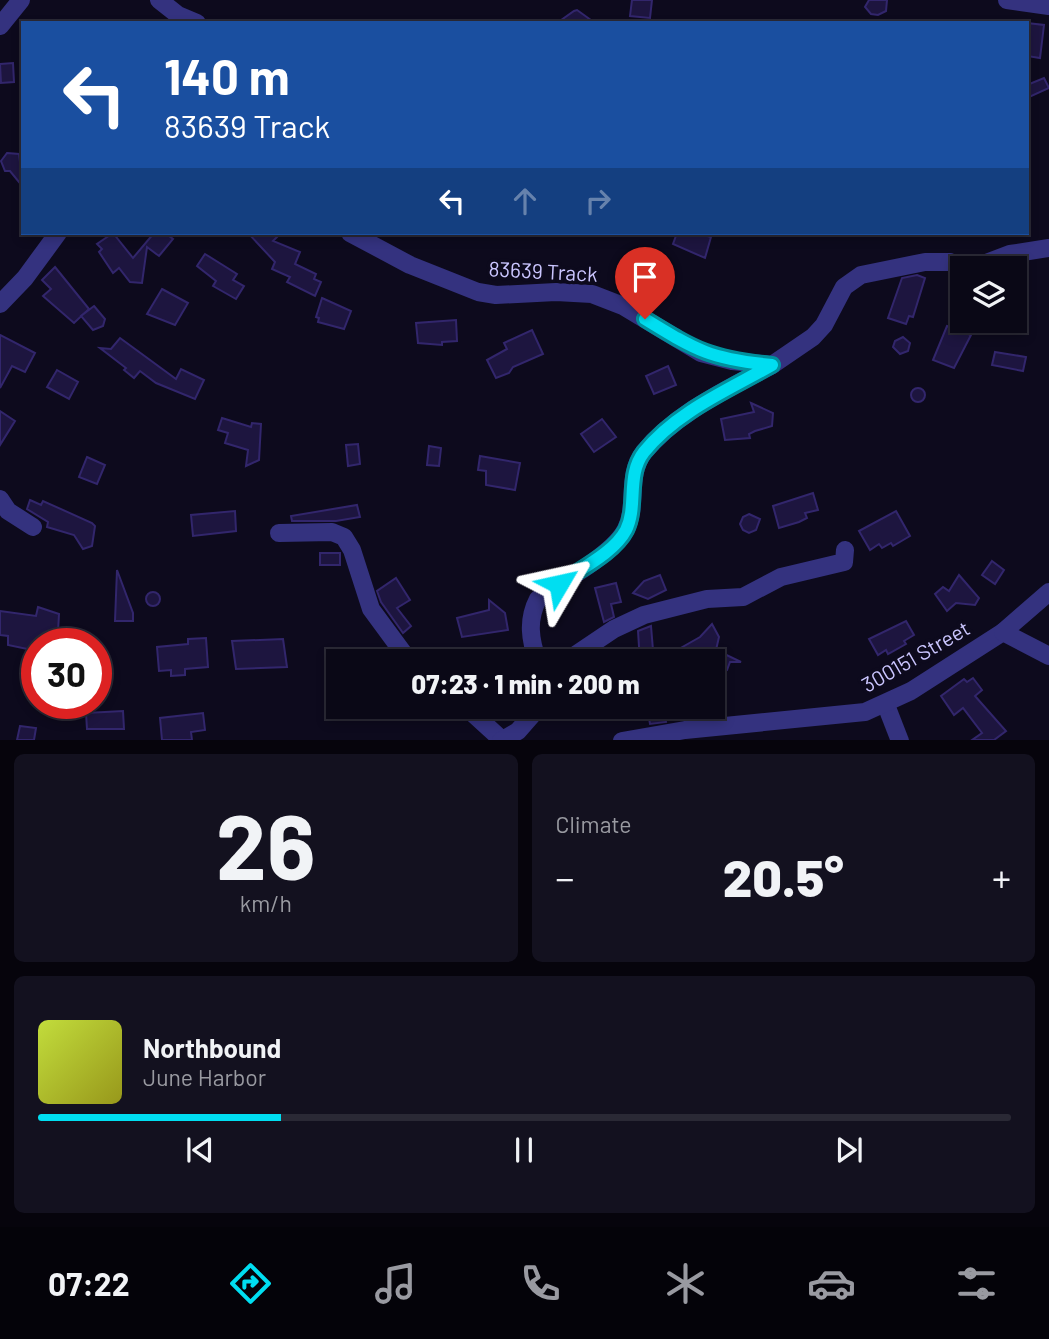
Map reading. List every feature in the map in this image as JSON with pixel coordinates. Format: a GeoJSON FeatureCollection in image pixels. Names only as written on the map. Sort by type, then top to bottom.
{"type":"FeatureCollection","features":[{"type":"Feature","properties":{"kind":"street"},"geometry":{"type":"LineString","coordinates":[[0,26],[21,0]]}},
{"type":"Feature","properties":{"kind":"street"},"geometry":{"type":"LineString","coordinates":[[159,0],[178,15],[192,21]]}},
{"type":"Feature","properties":{"kind":"street"},"geometry":{"type":"LineString","coordinates":[[1007,0],[1049,6]]}},
{"type":"Feature","properties":{"kind":"street"},"geometry":{"type":"LineString","coordinates":[[0,304],[25,278],[57,235]]}},
{"type":"Feature","properties":{"kind":"street","name":"83639 Track"},"geometry":{"type":"LineString","coordinates":[[354,235],[410,265],[478,292],[496,295],[556,292],[592,294],[623,306],[701,353],[732,361],[772,365]]}},
{"type":"Feature","properties":{"kind":"street"},"geometry":{"type":"LineString","coordinates":[[1005,256],[1049,248]]}},
{"type":"Feature","properties":{"kind":"street"},"geometry":{"type":"LineString","coordinates":[[535,649],[529,623],[531,611],[538,599],[621,537],[629,518],[634,476],[643,453],[667,429],[701,405],[772,365],[813,337],[824,325],[844,287],[861,275],[873,270],[925,262],[950,262]]}},
{"type":"Feature","properties":{"kind":"street"},"geometry":{"type":"LineString","coordinates":[[0,499],[8,511],[33,527]]}},
{"type":"Feature","properties":{"kind":"street"},"geometry":{"type":"LineString","coordinates":[[279,533],[332,532],[344,537],[352,550],[371,609],[400,649]]}},
{"type":"Feature","properties":{"kind":"street"},"geometry":{"type":"LineString","coordinates":[[584,649],[614,629],[644,615],[707,599],[743,597],[781,577],[844,562],[845,550]]}},
{"type":"Feature","properties":{"kind":"street","name":"300151 Street"},"geometry":{"type":"LineString","coordinates":[[622,740],[725,733],[837,717],[886,705],[1003,632],[1049,592]]}},
{"type":"Feature","properties":{"kind":"street"},"geometry":{"type":"LineString","coordinates":[[1003,632],[1049,656]]}},
{"type":"Feature","properties":{"kind":"street"},"geometry":{"type":"LineString","coordinates":[[886,705],[900,740]]}},
{"type":"Feature","properties":{"kind":"street"},"geometry":{"type":"LineString","coordinates":[[479,719],[502,740],[518,731],[528,719]]}},
{"type":"Feature","properties":{"kind":"building"},"geometry":{"type":"Polygon","coordinates":[[[632,0],[652,0],[650,18],[630,16],[632,0]]]}},
{"type":"Feature","properties":{"kind":"building"},"geometry":{"type":"Polygon","coordinates":[[[869,0],[887,0],[886,11],[878,15],[871,14],[865,7],[869,0]]]}},
{"type":"Feature","properties":{"kind":"building"},"geometry":{"type":"Polygon","coordinates":[[[577,10],[592,21],[560,21],[577,10]]]}},
{"type":"Feature","properties":{"kind":"building"},"geometry":{"type":"Polygon","coordinates":[[[1029,23],[1044,25],[1040,58],[1029,56],[1029,23]]]}},
{"type":"Feature","properties":{"kind":"building"},"geometry":{"type":"Polygon","coordinates":[[[13,63],[14,82],[1,83],[0,64],[13,63]]]}},
{"type":"Feature","properties":{"kind":"building"},"geometry":{"type":"Polygon","coordinates":[[[1044,78],[1049,88],[1029,97],[1029,84],[1044,78]]]}},
{"type":"Feature","properties":{"kind":"building"},"geometry":{"type":"Polygon","coordinates":[[[7,153],[19,154],[21,185],[10,171],[5,171],[1,161],[7,153]]]}},
{"type":"Feature","properties":{"kind":"building"},"geometry":{"type":"Polygon","coordinates":[[[115,235],[133,258],[152,235],[168,235],[173,239],[159,256],[147,247],[142,283],[130,282],[119,268],[113,273],[99,252],[102,249],[97,244],[115,235]]]}},
{"type":"Feature","properties":{"kind":"building"},"geometry":{"type":"Polygon","coordinates":[[[250,235],[279,235],[273,241],[300,252],[295,264],[316,274],[314,279],[321,282],[315,296],[287,282],[290,277],[272,269],[275,262],[250,235]]]}},
{"type":"Feature","properties":{"kind":"building"},"geometry":{"type":"Polygon","coordinates":[[[676,235],[711,237],[705,258],[673,244],[676,235]]]}},
{"type":"Feature","properties":{"kind":"building"},"geometry":{"type":"Polygon","coordinates":[[[205,254],[237,274],[233,280],[244,286],[236,299],[213,286],[216,281],[197,266],[205,254]]]}},
{"type":"Feature","properties":{"kind":"building"},"geometry":{"type":"Polygon","coordinates":[[[55,267],[89,309],[74,323],[43,296],[51,289],[42,280],[55,267]]]}},
{"type":"Feature","properties":{"kind":"building"},"geometry":{"type":"Polygon","coordinates":[[[917,275],[925,278],[913,317],[909,316],[906,324],[888,318],[902,278],[917,275]]]}},
{"type":"Feature","properties":{"kind":"building"},"geometry":{"type":"Polygon","coordinates":[[[162,289],[188,303],[175,325],[147,314],[162,289]]]}},
{"type":"Feature","properties":{"kind":"building"},"geometry":{"type":"Polygon","coordinates":[[[322,298],[351,311],[344,329],[318,322],[319,318],[316,317],[322,298]]]}},
{"type":"Feature","properties":{"kind":"building"},"geometry":{"type":"Polygon","coordinates":[[[94,306],[105,319],[103,326],[93,330],[81,316],[94,306]]]}},
{"type":"Feature","properties":{"kind":"building"},"geometry":{"type":"Polygon","coordinates":[[[456,320],[457,341],[442,342],[442,345],[418,343],[416,323],[456,320]]]}},
{"type":"Feature","properties":{"kind":"building"},"geometry":{"type":"Polygon","coordinates":[[[947,326],[950,327],[950,333],[971,335],[954,368],[933,360],[947,326]]]}},
{"type":"Feature","properties":{"kind":"building"},"geometry":{"type":"Polygon","coordinates":[[[532,330],[543,354],[496,378],[487,360],[507,349],[504,343],[532,330]]]}},
{"type":"Feature","properties":{"kind":"building"},"geometry":{"type":"Polygon","coordinates":[[[0,335],[35,353],[25,372],[12,366],[0,388],[0,335]]]}},
{"type":"Feature","properties":{"kind":"building"},"geometry":{"type":"Polygon","coordinates":[[[903,337],[910,343],[908,351],[900,354],[893,347],[895,341],[903,337]]]}},
{"type":"Feature","properties":{"kind":"building"},"geometry":{"type":"Polygon","coordinates":[[[120,338],[176,379],[181,369],[204,380],[195,399],[156,383],[140,371],[134,378],[124,370],[126,368],[100,348],[111,349],[120,338]]]}},
{"type":"Feature","properties":{"kind":"building"},"geometry":{"type":"Polygon","coordinates":[[[995,352],[1026,357],[1023,371],[992,365],[995,352]]]}},
{"type":"Feature","properties":{"kind":"building"},"geometry":{"type":"Polygon","coordinates":[[[668,366],[676,385],[654,394],[646,376],[668,366]]]}},
{"type":"Feature","properties":{"kind":"building"},"geometry":{"type":"Polygon","coordinates":[[[57,370],[78,382],[69,399],[47,387],[57,370]]]}},
{"type":"Feature","properties":{"kind":"building"},"geometry":{"type":"Polygon","coordinates":[[[915,388],[921,388],[925,395],[921,402],[915,402],[911,398],[911,392],[915,388]]]}},
{"type":"Feature","properties":{"kind":"building"},"geometry":{"type":"Polygon","coordinates":[[[751,403],[773,413],[772,426],[749,434],[750,438],[725,440],[721,419],[754,412],[751,403]]]}},
{"type":"Feature","properties":{"kind":"building"},"geometry":{"type":"Polygon","coordinates":[[[0,411],[15,421],[0,445],[0,411]]]}},
{"type":"Feature","properties":{"kind":"building"},"geometry":{"type":"Polygon","coordinates":[[[222,418],[251,427],[252,423],[261,424],[259,460],[246,466],[248,450],[225,443],[228,433],[218,430],[222,418]]]}},
{"type":"Feature","properties":{"kind":"building"},"geometry":{"type":"Polygon","coordinates":[[[602,419],[616,437],[594,452],[581,434],[602,419]]]}},
{"type":"Feature","properties":{"kind":"building"},"geometry":{"type":"Polygon","coordinates":[[[358,444],[360,464],[348,466],[346,445],[358,444]]]}},
{"type":"Feature","properties":{"kind":"building"},"geometry":{"type":"Polygon","coordinates":[[[429,446],[441,448],[439,466],[427,465],[429,446]]]}},
{"type":"Feature","properties":{"kind":"building"},"geometry":{"type":"Polygon","coordinates":[[[480,456],[520,463],[515,490],[486,485],[486,471],[478,470],[480,456]]]}},
{"type":"Feature","properties":{"kind":"building"},"geometry":{"type":"Polygon","coordinates":[[[87,457],[105,465],[97,484],[79,477],[87,457]]]}},
{"type":"Feature","properties":{"kind":"building"},"geometry":{"type":"Polygon","coordinates":[[[813,493],[818,510],[805,513],[807,518],[799,522],[779,528],[773,506],[813,493]]]}},
{"type":"Feature","properties":{"kind":"building"},"geometry":{"type":"Polygon","coordinates":[[[30,500],[41,505],[43,501],[92,523],[95,526],[92,546],[83,549],[74,535],[47,527],[48,522],[27,509],[30,500]]]}},
{"type":"Feature","properties":{"kind":"building"},"geometry":{"type":"Polygon","coordinates":[[[357,505],[360,517],[336,521],[292,521],[291,516],[357,505]]]}},
{"type":"Feature","properties":{"kind":"building"},"geometry":{"type":"Polygon","coordinates":[[[235,511],[236,531],[193,536],[191,515],[235,511]]]}},
{"type":"Feature","properties":{"kind":"building"},"geometry":{"type":"Polygon","coordinates":[[[896,511],[910,536],[893,546],[891,543],[882,548],[879,544],[870,550],[859,531],[896,511]]]}},
{"type":"Feature","properties":{"kind":"building"},"geometry":{"type":"Polygon","coordinates":[[[749,514],[760,519],[756,530],[749,533],[743,530],[740,524],[743,517],[749,514]]]}},
{"type":"Feature","properties":{"kind":"building"},"geometry":{"type":"Polygon","coordinates":[[[320,553],[340,553],[340,565],[320,565],[320,553]]]}},
{"type":"Feature","properties":{"kind":"building"},"geometry":{"type":"Polygon","coordinates":[[[992,561],[1004,570],[995,584],[982,575],[992,561]]]}},
{"type":"Feature","properties":{"kind":"building"},"geometry":{"type":"Polygon","coordinates":[[[117,570],[133,613],[133,621],[115,621],[117,570]]]}},
{"type":"Feature","properties":{"kind":"building"},"geometry":{"type":"Polygon","coordinates":[[[660,575],[666,590],[648,599],[633,593],[644,581],[660,575]]]}},
{"type":"Feature","properties":{"kind":"building"},"geometry":{"type":"Polygon","coordinates":[[[959,575],[979,598],[975,605],[956,603],[947,611],[935,594],[943,587],[949,591],[959,575]]]}},
{"type":"Feature","properties":{"kind":"building"},"geometry":{"type":"Polygon","coordinates":[[[396,578],[410,600],[397,608],[411,626],[403,633],[381,602],[377,591],[396,578]]]}},
{"type":"Feature","properties":{"kind":"building"},"geometry":{"type":"Polygon","coordinates":[[[616,583],[621,602],[611,604],[614,617],[604,622],[595,588],[616,583]]]}},
{"type":"Feature","properties":{"kind":"building"},"geometry":{"type":"Polygon","coordinates":[[[153,592],[158,594],[158,604],[153,606],[148,604],[146,599],[148,594],[153,592]]]}},
{"type":"Feature","properties":{"kind":"building"},"geometry":{"type":"Polygon","coordinates":[[[489,600],[505,613],[508,630],[462,637],[457,618],[489,610],[489,600]]]}},
{"type":"Feature","properties":{"kind":"building"},"geometry":{"type":"Polygon","coordinates":[[[38,607],[59,614],[58,628],[21,628],[21,648],[8,645],[8,636],[0,635],[0,611],[36,616],[38,607]]]}},
{"type":"Feature","properties":{"kind":"building"},"geometry":{"type":"Polygon","coordinates":[[[906,621],[914,635],[904,641],[906,644],[888,654],[886,650],[878,655],[869,639],[906,621]]]}},
{"type":"Feature","properties":{"kind":"building"},"geometry":{"type":"Polygon","coordinates":[[[712,624],[719,637],[716,649],[679,649],[700,637],[712,624]]]}},
{"type":"Feature","properties":{"kind":"building"},"geometry":{"type":"Polygon","coordinates":[[[651,626],[653,649],[639,649],[638,631],[651,626]]]}},
{"type":"Feature","properties":{"kind":"building"},"geometry":{"type":"Polygon","coordinates":[[[206,638],[208,667],[185,669],[185,675],[171,676],[171,670],[159,671],[157,647],[188,644],[188,639],[206,638]]]}},
{"type":"Feature","properties":{"kind":"building"},"geometry":{"type":"Polygon","coordinates":[[[283,639],[287,667],[236,669],[232,641],[283,639]]]}},
{"type":"Feature","properties":{"kind":"building"},"geometry":{"type":"Polygon","coordinates":[[[725,654],[741,662],[730,662],[725,671],[725,654]]]}},
{"type":"Feature","properties":{"kind":"building"},"geometry":{"type":"Polygon","coordinates":[[[973,678],[982,690],[975,696],[1006,731],[994,740],[972,740],[982,733],[963,708],[954,715],[941,696],[964,679],[967,682],[973,678]]]}},
{"type":"Feature","properties":{"kind":"building"},"geometry":{"type":"Polygon","coordinates":[[[123,711],[124,729],[87,729],[86,719],[112,719],[112,712],[123,711]]]}},
{"type":"Feature","properties":{"kind":"building"},"geometry":{"type":"Polygon","coordinates":[[[203,713],[205,730],[191,732],[192,740],[162,740],[160,718],[203,713]]]}},
{"type":"Feature","properties":{"kind":"building"},"geometry":{"type":"Polygon","coordinates":[[[649,719],[665,719],[666,722],[650,724],[649,719]]]}},
{"type":"Feature","properties":{"kind":"building"},"geometry":{"type":"Polygon","coordinates":[[[20,726],[36,728],[34,740],[17,740],[20,726]]]}},
{"type":"Feature","properties":{"kind":"route"},"geometry":{"type":"LineString","coordinates":[[559,584],[621,537],[629,518],[634,476],[643,453],[667,429],[701,405],[772,365],[713,358],[645,319]]}}]}
